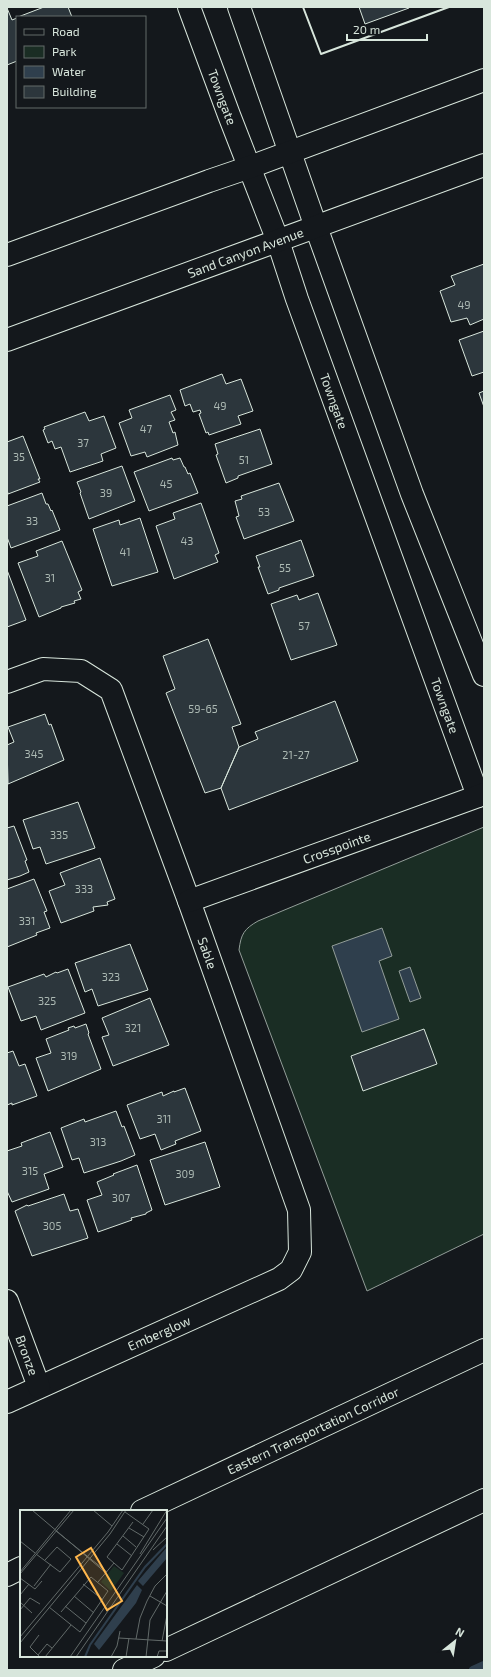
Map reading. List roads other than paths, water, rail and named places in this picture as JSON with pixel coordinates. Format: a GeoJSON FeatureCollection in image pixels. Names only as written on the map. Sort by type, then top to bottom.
{"type":"FeatureCollection","features":[{"type":"Feature","properties":{"kind":"main road","name":"Towngate"},"geometry":{"type":"LineString","coordinates":[[189,7],[278,241],[297,299],[481,795]]}},
{"type":"Feature","properties":{"kind":"main road"},"geometry":{"type":"LineString","coordinates":[[239,7],[289,152],[412,494],[484,675]]}},
{"type":"Feature","properties":{"kind":"main road"},"geometry":{"type":"LineString","coordinates":[[7,255],[484,80]]}},
{"type":"Feature","properties":{"kind":"main road","name":"Sand Canyon Avenue"},"geometry":{"type":"LineString","coordinates":[[7,340],[316,228],[484,165]]}},
{"type":"Feature","properties":{"kind":"main road","name":"Sable"},"geometry":{"type":"LineString","coordinates":[[7,682],[43,669],[81,671],[111,690],[189,901],[299,1210],[300,1252]]}},
{"type":"Feature","properties":{"kind":"main road","name":"Crosspointe"},"geometry":{"type":"LineString","coordinates":[[189,901],[481,795]]}},
{"type":"Feature","properties":{"kind":"main road","name":"Emberglow"},"geometry":{"type":"LineString","coordinates":[[7,1402],[279,1279],[291,1270],[300,1252]]}},
{"type":"Feature","properties":{"kind":"main road","name":"Bronze"},"geometry":{"type":"LineString","coordinates":[[7,1301],[39,1387]]}},
{"type":"Feature","properties":{"kind":"main road","name":"Eastern Transportation Corridor"},"geometry":{"type":"LineString","coordinates":[[144,1510],[484,1350]]}},
{"type":"Feature","properties":{"kind":"main road"},"geometry":{"type":"LineString","coordinates":[[167,1650],[484,1500]]}},
{"type":"Feature","properties":{"kind":"main road"},"geometry":{"type":"LineString","coordinates":[[7,1575],[20,1568]]}},
{"type":"Feature","properties":{"kind":"main road"},"geometry":{"type":"LineString","coordinates":[[124,1670],[152,1657]]}},
{"type":"Feature","properties":{"kind":"water"},"geometry":{"type":"Polygon","coordinates":[[[382,928],[392,956],[379,961],[399,1019],[362,1032],[332,946],[382,928]]]}},
{"type":"Feature","properties":{"kind":"water"},"geometry":{"type":"Polygon","coordinates":[[[410,967],[421,998],[410,1002],[399,971],[410,967]]]}},
{"type":"Feature","properties":{"kind":"waterway"},"geometry":{"type":"LineString","coordinates":[[473,1670],[484,1665]]}}]}
